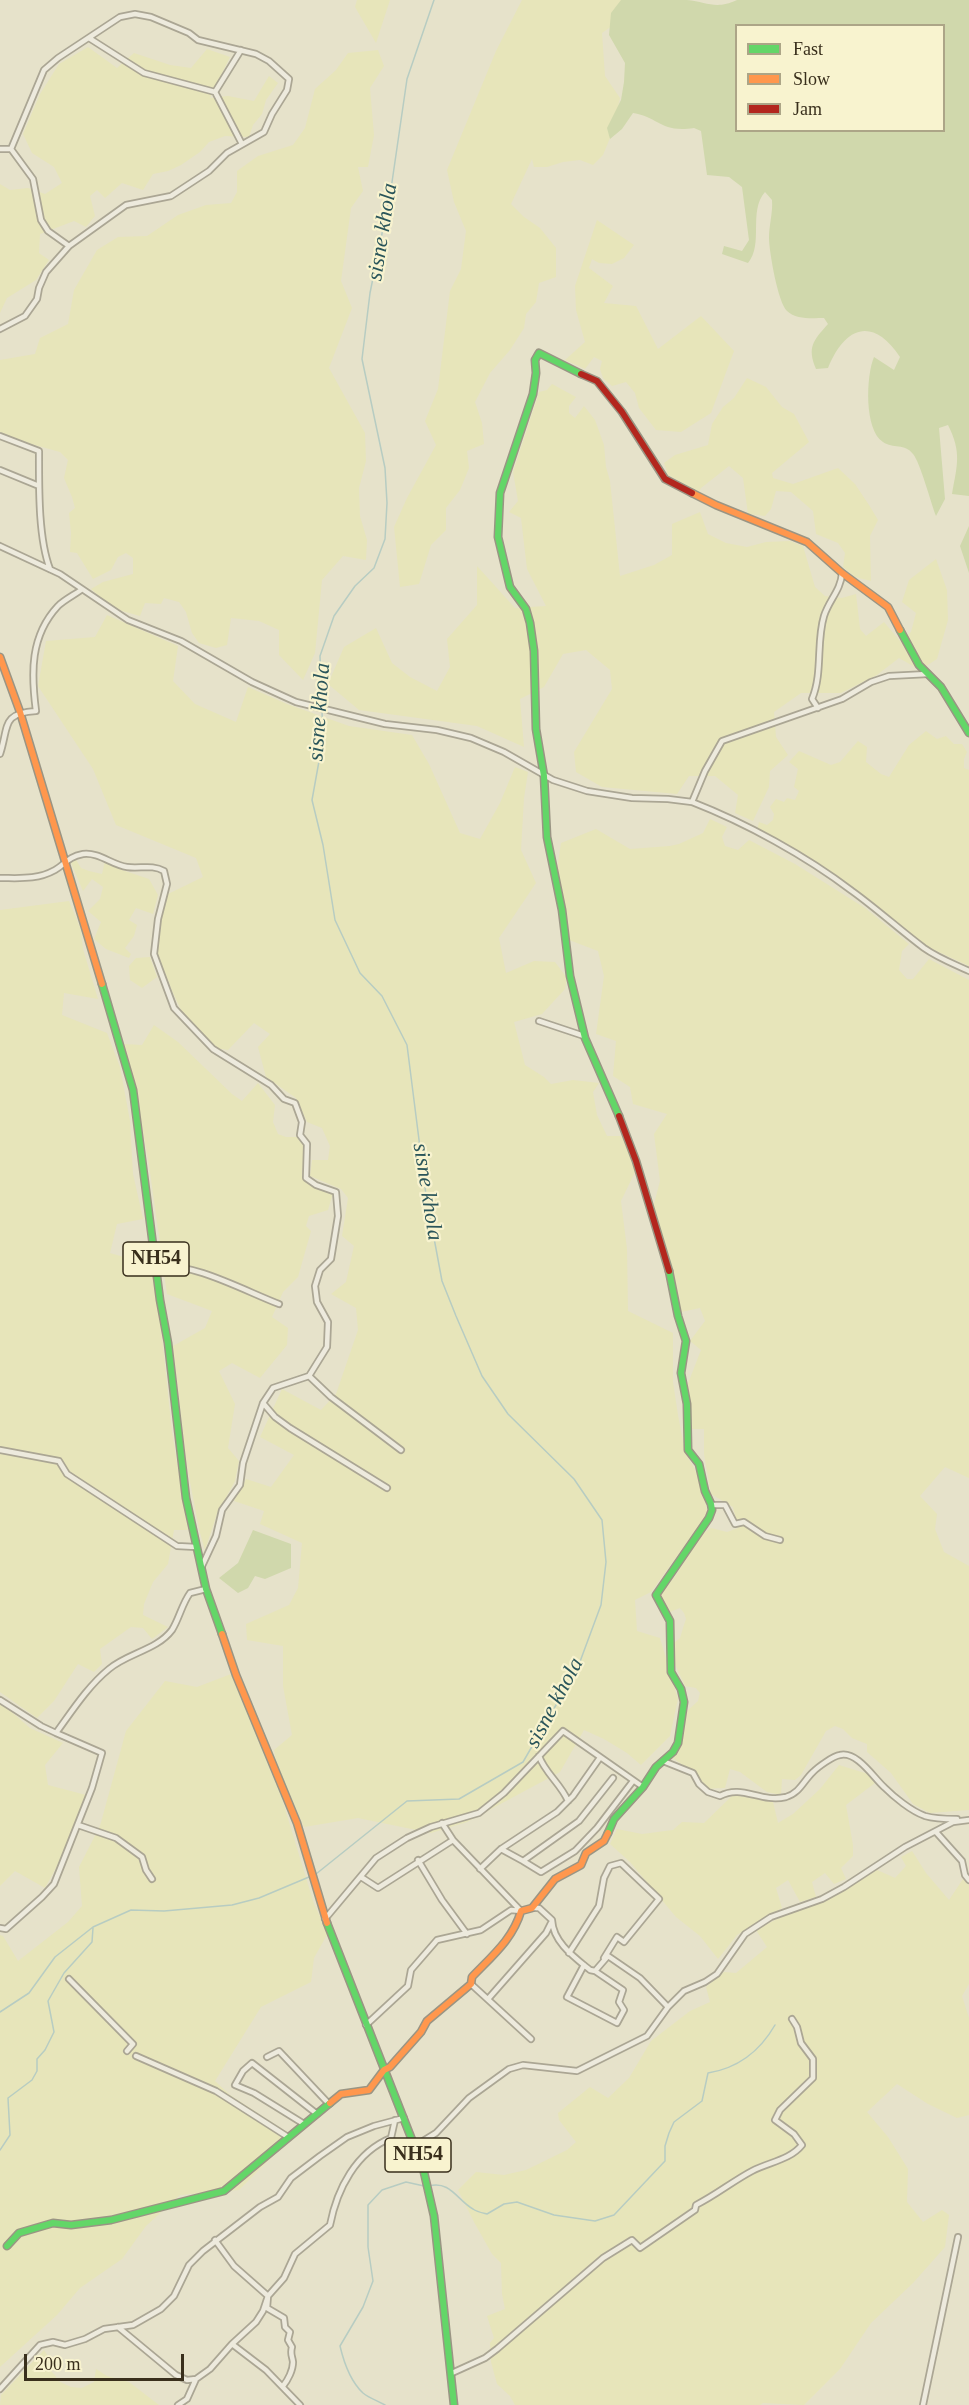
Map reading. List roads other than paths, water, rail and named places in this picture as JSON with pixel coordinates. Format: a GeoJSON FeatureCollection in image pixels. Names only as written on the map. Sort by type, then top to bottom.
{"type":"FeatureCollection","features":[{"type":"Feature","properties":{"kind":"street"},"geometry":{"type":"LineString","coordinates":[[0,329],[25,316],[37,299],[46,272],[69,246],[126,205],[171,196],[209,171],[227,153],[264,132],[272,114],[283,100],[289,79],[269,61],[256,54],[198,40],[189,33],[159,20],[135,14],[120,17],[58,58],[45,70],[11,149]]}},
{"type":"Feature","properties":{"kind":"street"},"geometry":{"type":"LineString","coordinates":[[89,38],[144,73],[215,92],[242,144]]}},
{"type":"Feature","properties":{"kind":"street"},"geometry":{"type":"LineString","coordinates":[[215,92],[241,50]]}},
{"type":"Feature","properties":{"kind":"street"},"geometry":{"type":"LineString","coordinates":[[0,149],[11,149]]}},
{"type":"Feature","properties":{"kind":"street"},"geometry":{"type":"LineString","coordinates":[[11,149],[33,179],[41,220],[48,231],[69,246]]}},
{"type":"Feature","properties":{"kind":"street"},"geometry":{"type":"LineString","coordinates":[[532,1908],[555,1879],[581,1865],[586,1853],[604,1841],[614,1819],[643,1787],[656,1767],[673,1752],[678,1743],[684,1702],[681,1689],[671,1672],[670,1621],[656,1595],[713,1511],[705,1491],[699,1462],[688,1450],[687,1404],[681,1373],[686,1341],[678,1316],[670,1272],[629,1139],[585,1038],[570,976],[562,910],[547,837],[544,776],[536,729],[534,651],[530,623],[526,609],[510,587],[498,537],[500,493],[533,394],[537,373],[535,360],[539,353],[597,381],[622,412],[665,479],[716,505],[807,542],[842,573],[888,607],[919,665],[930,674],[969,733]]}},
{"type":"Feature","properties":{"kind":"street"},"geometry":{"type":"LineString","coordinates":[[0,436],[39,451],[39,486],[45,556],[50,569]]}},
{"type":"Feature","properties":{"kind":"street"},"geometry":{"type":"LineString","coordinates":[[0,470],[39,486]]}},
{"type":"Feature","properties":{"kind":"street"},"geometry":{"type":"LineString","coordinates":[[0,546],[50,569],[128,620],[181,641],[252,682],[296,702],[385,724],[437,730],[471,738],[504,752],[544,776],[568,786],[598,793],[692,802],[751,830],[817,868],[850,889],[925,948],[969,971]]}},
{"type":"Feature","properties":{"kind":"street"},"geometry":{"type":"LineString","coordinates":[[818,708],[812,699],[821,653],[822,623],[825,612],[841,584],[842,573]]}},
{"type":"Feature","properties":{"kind":"street"},"geometry":{"type":"LineString","coordinates":[[0,754],[9,719],[20,712],[36,711],[32,669],[36,642],[59,605],[81,590]]}},
{"type":"Feature","properties":{"kind":"street","name":"NH54"},"geometry":{"type":"LineString","coordinates":[[0,657],[20,712],[66,860],[133,1090],[168,1343],[186,1498],[206,1589],[236,1675],[297,1823],[325,1919],[423,2168],[434,2216],[454,2405]]}},
{"type":"Feature","properties":{"kind":"street"},"geometry":{"type":"LineString","coordinates":[[692,802],[705,771],[722,741],[842,699],[871,682],[889,676],[930,674]]}},
{"type":"Feature","properties":{"kind":"street"},"geometry":{"type":"LineString","coordinates":[[0,878],[32,879],[57,869],[66,860],[85,854],[104,858],[122,866],[141,869],[157,867],[164,871],[167,884],[158,919],[154,954],[174,1008],[213,1049],[271,1085],[284,1099],[295,1103],[302,1122],[300,1135],[307,1144],[306,1178],[316,1185],[336,1192],[338,1216],[331,1259],[320,1270],[315,1286],[317,1302],[328,1322],[327,1347],[309,1376],[273,1388],[263,1403],[243,1463],[240,1485],[222,1510],[216,1536],[201,1569]]}},
{"type":"Feature","properties":{"kind":"street"},"geometry":{"type":"LineString","coordinates":[[539,1021],[558,1029],[582,1034],[585,1038]]}},
{"type":"Feature","properties":{"kind":"street"},"geometry":{"type":"LineString","coordinates":[[157,1266],[178,1266],[195,1271],[279,1304]]}},
{"type":"Feature","properties":{"kind":"street"},"geometry":{"type":"LineString","coordinates":[[309,1376],[331,1397],[401,1450]]}},
{"type":"Feature","properties":{"kind":"street"},"geometry":{"type":"LineString","coordinates":[[263,1403],[275,1417],[290,1428],[387,1488]]}},
{"type":"Feature","properties":{"kind":"street"},"geometry":{"type":"LineString","coordinates":[[0,1450],[58,1461],[67,1474],[177,1546],[196,1546]]}},
{"type":"Feature","properties":{"kind":"street"},"geometry":{"type":"LineString","coordinates":[[712,1505],[724,1505],[735,1524],[744,1522],[765,1536],[780,1540]]}},
{"type":"Feature","properties":{"kind":"street"},"geometry":{"type":"LineString","coordinates":[[56,1733],[83,1696],[109,1668],[156,1644],[172,1630],[182,1605],[190,1593],[206,1589]]}},
{"type":"Feature","properties":{"kind":"street"},"geometry":{"type":"LineString","coordinates":[[0,1700],[41,1726],[102,1753],[78,1826],[54,1884],[6,1929],[0,1928]]}},
{"type":"Feature","properties":{"kind":"street"},"geometry":{"type":"LineString","coordinates":[[325,1919],[376,1858],[407,1838],[442,1823],[479,1813],[492,1804],[562,1731],[643,1787]]}},
{"type":"Feature","properties":{"kind":"street"},"geometry":{"type":"LineString","coordinates":[[663,1761],[693,1773],[699,1784],[708,1792],[720,1796],[727,1792],[739,1791],[767,1799],[789,1796],[801,1787],[813,1772],[840,1755],[849,1756],[859,1762],[885,1788],[925,1816],[968,1820]]}},
{"type":"Feature","properties":{"kind":"street"},"geometry":{"type":"LineString","coordinates":[[539,1756],[542,1765],[562,1788],[568,1801]]}},
{"type":"Feature","properties":{"kind":"street"},"geometry":{"type":"LineString","coordinates":[[480,1869],[501,1849],[557,1812],[568,1801],[599,1758]]}},
{"type":"Feature","properties":{"kind":"street"},"geometry":{"type":"LineString","coordinates":[[523,1861],[579,1821],[613,1778]]}},
{"type":"Feature","properties":{"kind":"street"},"geometry":{"type":"LineString","coordinates":[[501,1849],[541,1872],[575,1851],[597,1828],[633,1781]]}},
{"type":"Feature","properties":{"kind":"street"},"geometry":{"type":"LineString","coordinates":[[415,2146],[436,2133],[469,2097],[509,2069],[523,2065],[577,2071],[647,2036],[668,2007],[684,1991],[717,1974],[745,1934],[771,1917],[822,1899],[905,1847],[953,1822],[968,1820]]}},
{"type":"Feature","properties":{"kind":"street"},"geometry":{"type":"LineString","coordinates":[[442,1823],[453,1840],[521,1911]]}},
{"type":"Feature","properties":{"kind":"street"},"geometry":{"type":"LineString","coordinates":[[78,1826],[116,1838],[142,1857],[146,1870],[152,1878]]}},
{"type":"Feature","properties":{"kind":"street"},"geometry":{"type":"LineString","coordinates":[[936,1832],[963,1861],[969,1880]]}},
{"type":"Feature","properties":{"kind":"street"},"geometry":{"type":"LineString","coordinates":[[361,1877],[378,1888],[418,1860],[453,1840]]}},
{"type":"Feature","properties":{"kind":"street"},"geometry":{"type":"LineString","coordinates":[[418,1860],[442,1900],[468,1935]]}},
{"type":"Feature","properties":{"kind":"street"},"geometry":{"type":"LineString","coordinates":[[569,1953],[599,1906],[604,1878],[610,1866],[621,1863],[659,1899],[624,1942],[617,1937],[594,1971]]}},
{"type":"Feature","properties":{"kind":"street"},"geometry":{"type":"LineString","coordinates":[[366,2025],[408,1986],[411,1970],[437,1940],[468,1935],[481,1930],[511,1910],[540,1908],[552,1920],[553,1932],[569,1953],[623,1990],[619,2002],[624,2010],[617,2023],[567,1997],[584,1965]]}},
{"type":"Feature","properties":{"kind":"street"},"geometry":{"type":"LineString","coordinates":[[7,2246],[19,2233],[53,2223],[71,2225],[111,2220],[224,2191],[341,2094],[369,2090],[384,2070],[390,2067],[406,2049],[427,2021],[471,1984],[472,1977],[486,1966],[494,1953],[515,1932],[521,1911]]}},
{"type":"Feature","properties":{"kind":"street"},"geometry":{"type":"LineString","coordinates":[[488,1999],[546,1933],[552,1920]]}},
{"type":"Feature","properties":{"kind":"street"},"geometry":{"type":"LineString","coordinates":[[604,1958],[608,1956],[640,1978],[668,2007]]}},
{"type":"Feature","properties":{"kind":"street"},"geometry":{"type":"LineString","coordinates":[[69,1979],[133,2044],[128,2051]]}},
{"type":"Feature","properties":{"kind":"street"},"geometry":{"type":"LineString","coordinates":[[471,1984],[531,2039]]}},
{"type":"Feature","properties":{"kind":"street"},"geometry":{"type":"LineString","coordinates":[[452,2373],[485,2358],[497,2349],[603,2258],[626,2242],[632,2240],[640,2248],[695,2210],[696,2205],[730,2184],[760,2167],[796,2153],[802,2145],[794,2134],[775,2120],[780,2110],[813,2078],[813,2059],[801,2043],[797,2027],[792,2019]]}},
{"type":"Feature","properties":{"kind":"street"},"geometry":{"type":"LineString","coordinates":[[267,2057],[279,2051],[329,2104]]}},
{"type":"Feature","properties":{"kind":"street"},"geometry":{"type":"LineString","coordinates":[[136,2056],[216,2091],[288,2138]]}},
{"type":"Feature","properties":{"kind":"street"},"geometry":{"type":"LineString","coordinates":[[304,2124],[254,2093],[235,2085],[243,2071],[252,2063],[317,2114]]}},
{"type":"Feature","properties":{"kind":"street"},"geometry":{"type":"LineString","coordinates":[[0,2389],[40,2345],[53,2342],[65,2345],[85,2339],[104,2329],[133,2325],[161,2309],[174,2296],[189,2265],[215,2240],[230,2232],[260,2207],[278,2197],[291,2178],[347,2138],[404,2118]]}},
{"type":"Feature","properties":{"kind":"street"},"geometry":{"type":"LineString","coordinates":[[178,2405],[186,2399],[196,2379],[210,2369],[256,2322],[263,2312],[268,2296],[284,2278],[295,2254],[330,2224],[333,2204],[367,2150],[391,2138],[395,2120]]}},
{"type":"Feature","properties":{"kind":"street"},"geometry":{"type":"LineString","coordinates":[[923,2405],[958,2237]]}},
{"type":"Feature","properties":{"kind":"street"},"geometry":{"type":"LineString","coordinates":[[215,2240],[234,2266],[268,2296]]}},
{"type":"Feature","properties":{"kind":"street"},"geometry":{"type":"LineString","coordinates":[[268,2296],[267,2308],[284,2318],[285,2327],[290,2332],[288,2340],[292,2347],[290,2353],[292,2367],[289,2379],[284,2386]]}},
{"type":"Feature","properties":{"kind":"street"},"geometry":{"type":"LineString","coordinates":[[118,2327],[176,2375],[187,2380],[196,2379]]}},
{"type":"Feature","properties":{"kind":"street"},"geometry":{"type":"LineString","coordinates":[[232,2344],[284,2386],[300,2405]]}},
{"type":"Feature","properties":{"kind":"waterway","name":"sisne khola"},"geometry":{"type":"LineString","coordinates":[[316,1874],[407,1801],[459,1799],[523,1762],[578,1667],[601,1605],[606,1562],[602,1520],[574,1479],[508,1414],[482,1376],[442,1281],[426,1195],[407,1045],[382,996],[360,973],[335,920],[323,845],[312,800],[323,739],[320,656],[334,616],[355,586],[374,568],[385,539],[387,503],[385,468],[362,359],[370,293],[391,189],[407,79],[434,0]]}},
{"type":"Feature","properties":{"kind":"waterway","name":"sisne khola"},"geometry":{"type":"LineString","coordinates":[[0,2012],[29,1993],[55,1957],[93,1927],[131,1910],[164,1911],[232,1905],[259,1898],[309,1877]]}},
{"type":"Feature","properties":{"kind":"waterway"},"geometry":{"type":"LineString","coordinates":[[0,2150],[10,2135],[8,2098],[32,2080],[37,2071],[37,2059],[45,2050],[54,2032],[48,2001],[64,1973],[92,1942],[93,1928]]}},
{"type":"Feature","properties":{"kind":"waterway"},"geometry":{"type":"LineString","coordinates":[[429,2186],[443,2186],[473,2209],[487,2214],[504,2204],[517,2202],[554,2215],[595,2221],[614,2215],[665,2161],[665,2146],[674,2122],[702,2101],[708,2073],[719,2071],[748,2057],[763,2043],[775,2025]]}},
{"type":"Feature","properties":{"kind":"waterway"},"geometry":{"type":"LineString","coordinates":[[385,2405],[365,2395],[354,2383],[340,2346],[363,2307],[373,2281],[368,2247],[368,2205],[382,2190],[406,2182],[424,2186]]}}]}
